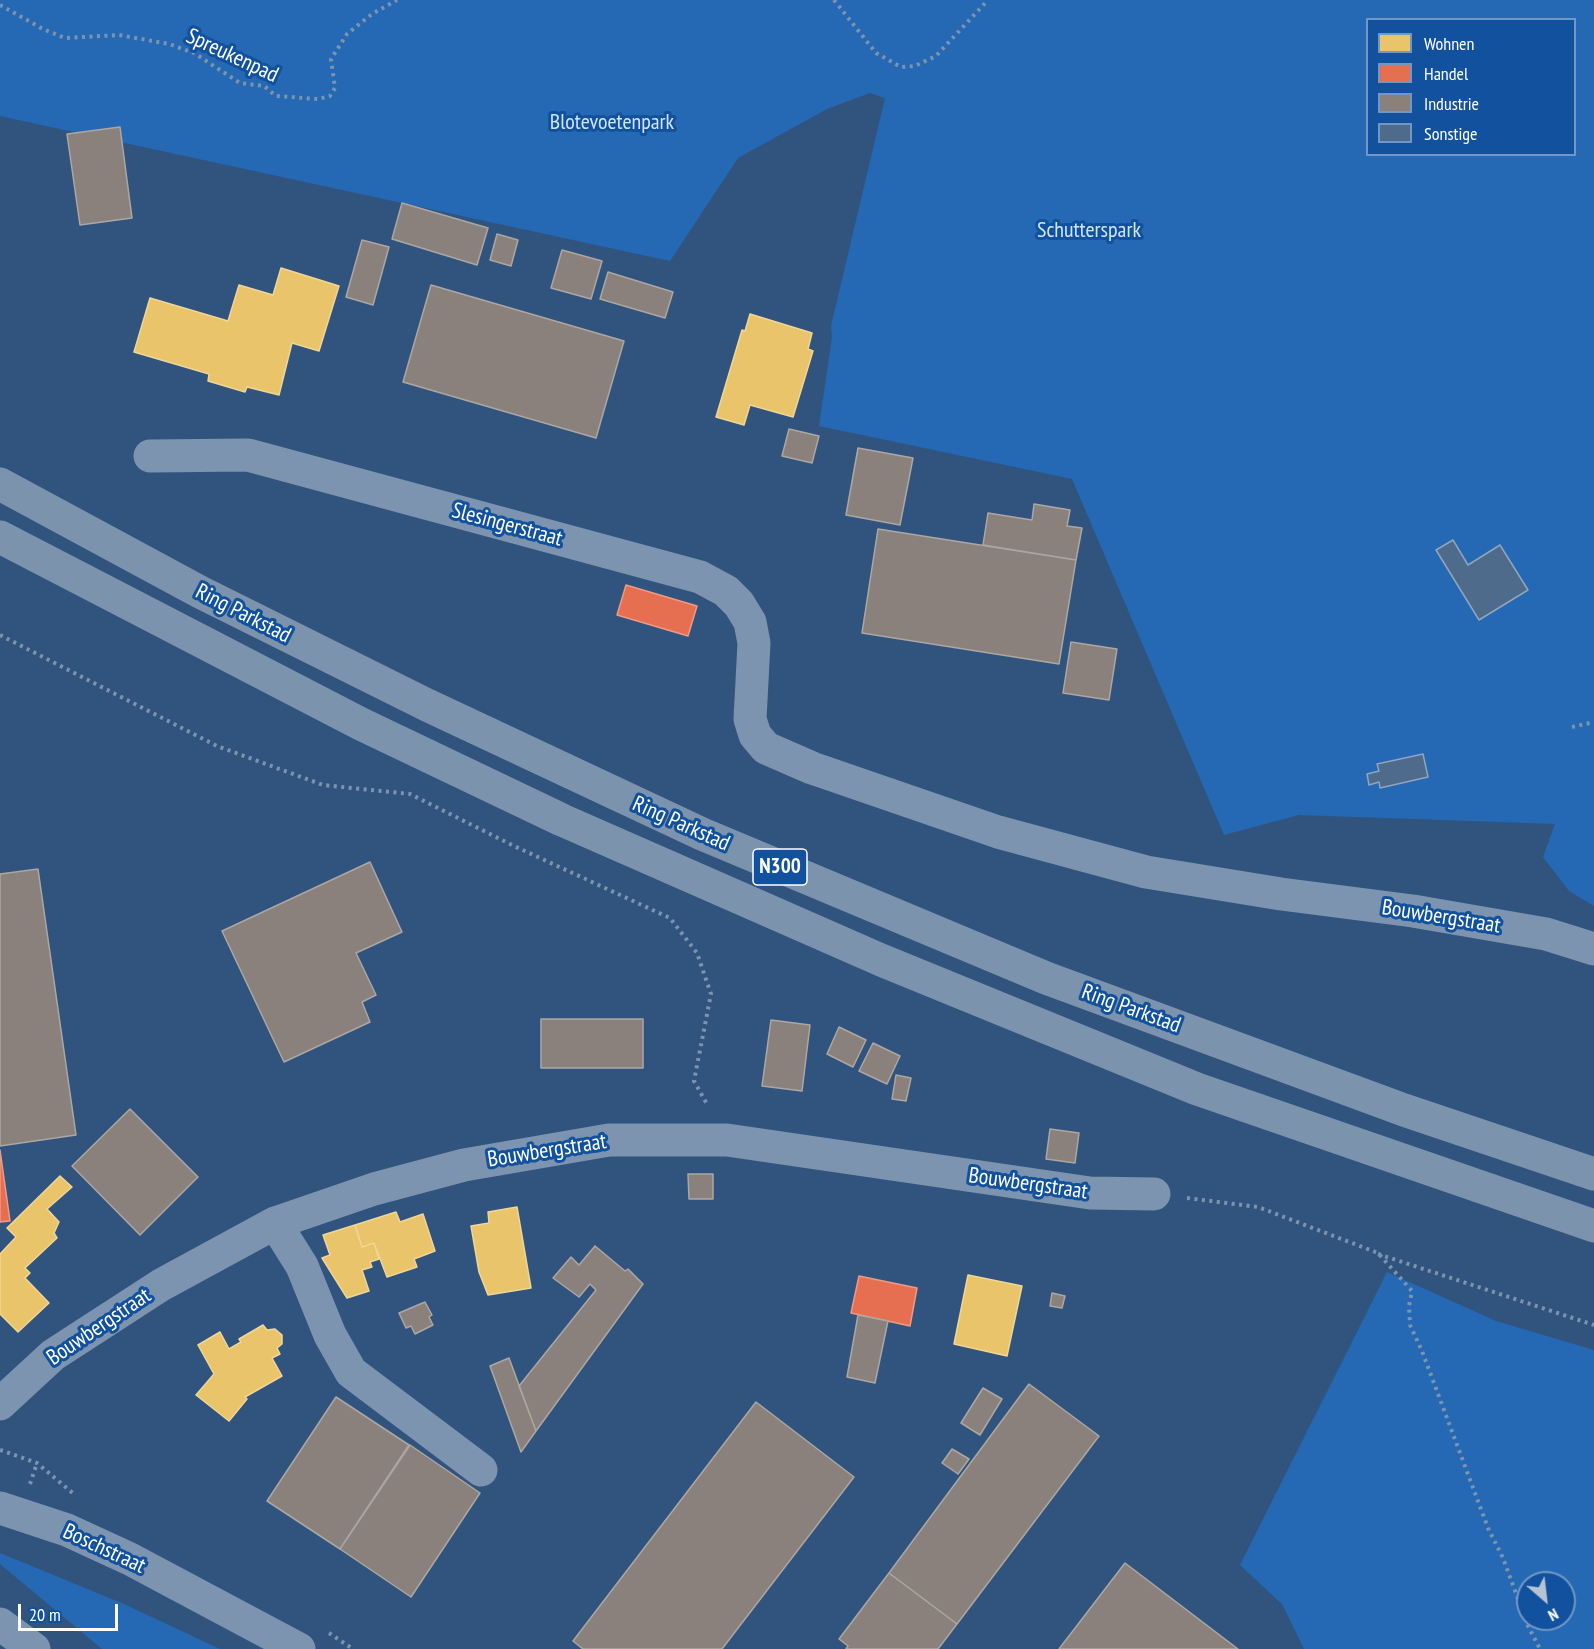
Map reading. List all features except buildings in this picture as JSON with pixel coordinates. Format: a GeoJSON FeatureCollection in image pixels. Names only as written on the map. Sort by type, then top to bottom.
{"type":"FeatureCollection","features":[{"type":"Feature","properties":{"kind":"highway","name":"Ring Parkstad"},"geometry":{"type":"LineString","coordinates":[[0,484],[210,598],[427,705],[702,834],[1046,978],[1404,1110],[1594,1174]]}},
{"type":"Feature","properties":{"kind":"highway","name":"Ring Parkstad"},"geometry":{"type":"LineString","coordinates":[[0,537],[361,724],[562,820],[881,960],[1197,1089],[1594,1227]]}},
{"type":"Feature","properties":{"kind":"street","name":"Slesingerstraat"},"geometry":{"type":"LineString","coordinates":[[150,456],[248,455],[700,577],[726,591],[739,604],[750,622],[754,643],[750,719]]}},
{"type":"Feature","properties":{"kind":"street","name":"Bouwbergstraat"},"geometry":{"type":"LineString","coordinates":[[750,719],[754,735],[766,748],[812,768],[1010,835],[1146,872],[1281,894],[1413,910],[1546,934],[1594,950]]}},
{"type":"Feature","properties":{"kind":"street","name":"Bouwbergstraat"},"geometry":{"type":"LineString","coordinates":[[0,1404],[53,1355],[161,1285],[275,1223],[374,1190],[464,1165],[609,1140],[727,1140],[1090,1193],[1154,1194]]}},
{"type":"Feature","properties":{"kind":"street"},"geometry":{"type":"LineString","coordinates":[[275,1223],[302,1266],[330,1335],[351,1372],[482,1470]]}},
{"type":"Feature","properties":{"kind":"street","name":"Boschstraat"},"geometry":{"type":"LineString","coordinates":[[0,1508],[67,1530],[120,1554],[299,1649]]}},
{"type":"Feature","properties":{"kind":"street"},"geometry":{"type":"LineString","coordinates":[[0,1624],[34,1649]]}},
{"type":"Feature","properties":{"kind":"path","name":"Spreukenpad"},"geometry":{"type":"LineString","coordinates":[[0,5],[43,29],[65,38],[119,35],[169,44],[194,53],[240,82],[264,86],[276,96],[318,99],[330,96],[335,88],[331,58],[347,34],[372,14],[397,0]]}},
{"type":"Feature","properties":{"kind":"path"},"geometry":{"type":"LineString","coordinates":[[834,0],[876,53],[901,67],[915,66],[936,56],[988,0]]}},
{"type":"Feature","properties":{"kind":"path"},"geometry":{"type":"LineString","coordinates":[[0,635],[218,746],[323,785],[410,794],[514,846],[669,918],[697,953],[711,994],[694,1081],[727,1140]]}},
{"type":"Feature","properties":{"kind":"path"},"geometry":{"type":"LineString","coordinates":[[1572,727],[1594,722]]}},
{"type":"Feature","properties":{"kind":"path"},"geometry":{"type":"LineString","coordinates":[[1154,1194],[1258,1207],[1378,1253],[1594,1325]]}},
{"type":"Feature","properties":{"kind":"path"},"geometry":{"type":"LineString","coordinates":[[1378,1253],[1412,1291],[1409,1306],[1410,1325],[1422,1351],[1488,1528],[1503,1558],[1528,1626],[1540,1649]]}},
{"type":"Feature","properties":{"kind":"green space","name":"Schutterspark"},"geometry":{"type":"Polygon","coordinates":[[[0,0],[1594,0],[1594,906],[1569,891],[1543,857],[1555,824],[1299,815],[1224,835],[1072,479],[819,426],[832,337],[831,326],[885,98],[870,93],[827,109],[738,158],[670,261],[0,116],[0,0]]]}},
{"type":"Feature","properties":{"kind":"green space"},"geometry":{"type":"Polygon","coordinates":[[[1387,1272],[1496,1321],[1594,1350],[1594,1649],[1304,1649],[1282,1604],[1240,1565],[1387,1272]]]}},
{"type":"Feature","properties":{"kind":"green space"},"geometry":{"type":"Polygon","coordinates":[[[0,1553],[124,1604],[220,1649],[102,1649],[0,1564],[0,1553]]]}},
{"type":"Feature","properties":{"kind":"park label","name":"Blotevoetenpark"},"geometry":{"type":"Point","coordinates":[612,123]}}]}
